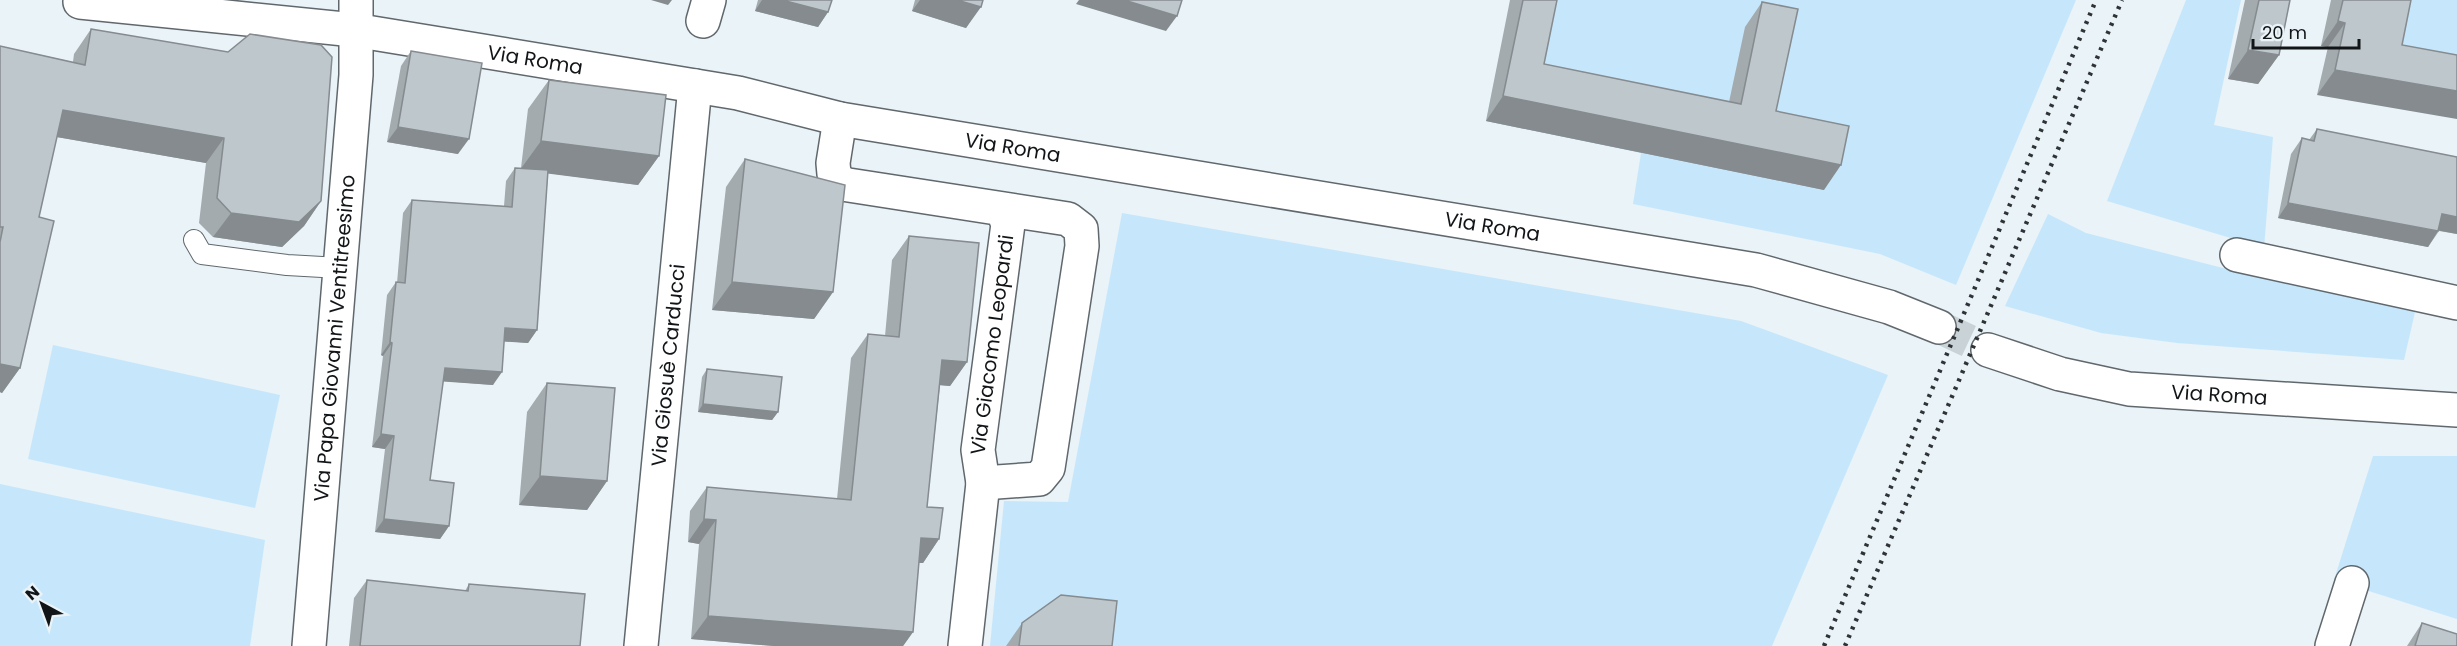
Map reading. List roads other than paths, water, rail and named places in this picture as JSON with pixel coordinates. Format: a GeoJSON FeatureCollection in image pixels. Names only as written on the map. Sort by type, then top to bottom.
{"type":"FeatureCollection","features":[{"type":"Feature","properties":{"kind":"street","name":"Via Roma"},"geometry":{"type":"LineString","coordinates":[[81,2],[355,15],[738,93],[840,119],[1756,270],[1889,307],[1940,327]]}},
{"type":"Feature","properties":{"kind":"street","name":"Via Papa Giovanni Ventitreesimo"},"geometry":{"type":"LineString","coordinates":[[309,646],[356,75],[355,15]]}},
{"type":"Feature","properties":{"kind":"street","name":"Via Giosuè Carducci"},"geometry":{"type":"LineString","coordinates":[[641,646],[695,86]]}},
{"type":"Feature","properties":{"kind":"street","name":"Via Giacomo Leopardi"},"geometry":{"type":"LineString","coordinates":[[840,119],[833,163],[834,174],[842,184],[1068,219],[1081,229],[1082,246],[1048,468],[1039,479],[983,483]]}},
{"type":"Feature","properties":{"kind":"street","name":"Via Giacomo Leopardi"},"geometry":{"type":"LineString","coordinates":[[965,646],[983,483],[978,450],[1008,224],[1002,209]]}},
{"type":"Feature","properties":{"kind":"street"},"geometry":{"type":"LineString","coordinates":[[2238,255],[2457,303]]}},
{"type":"Feature","properties":{"kind":"street","name":"Via Roma"},"geometry":{"type":"LineString","coordinates":[[1988,350],[2060,374],[2129,388],[2457,410]]}},
{"type":"Feature","properties":{"kind":"street"},"geometry":{"type":"LineString","coordinates":[[2332,646],[2352,582]]}},
{"type":"Feature","properties":{"kind":"lane"},"geometry":{"type":"LineString","coordinates":[[194,240],[202,254],[286,265],[340,268]]}},
{"type":"Feature","properties":{"kind":"tunnel"},"geometry":{"type":"LineString","coordinates":[[1939,327],[1988,350]]}},
{"type":"Feature","properties":{"kind":"railway"},"geometry":{"type":"LineString","coordinates":[[1824,646],[2096,0]]}},
{"type":"Feature","properties":{"kind":"railway"},"geometry":{"type":"LineString","coordinates":[[1845,646],[2122,0]]}}]}
